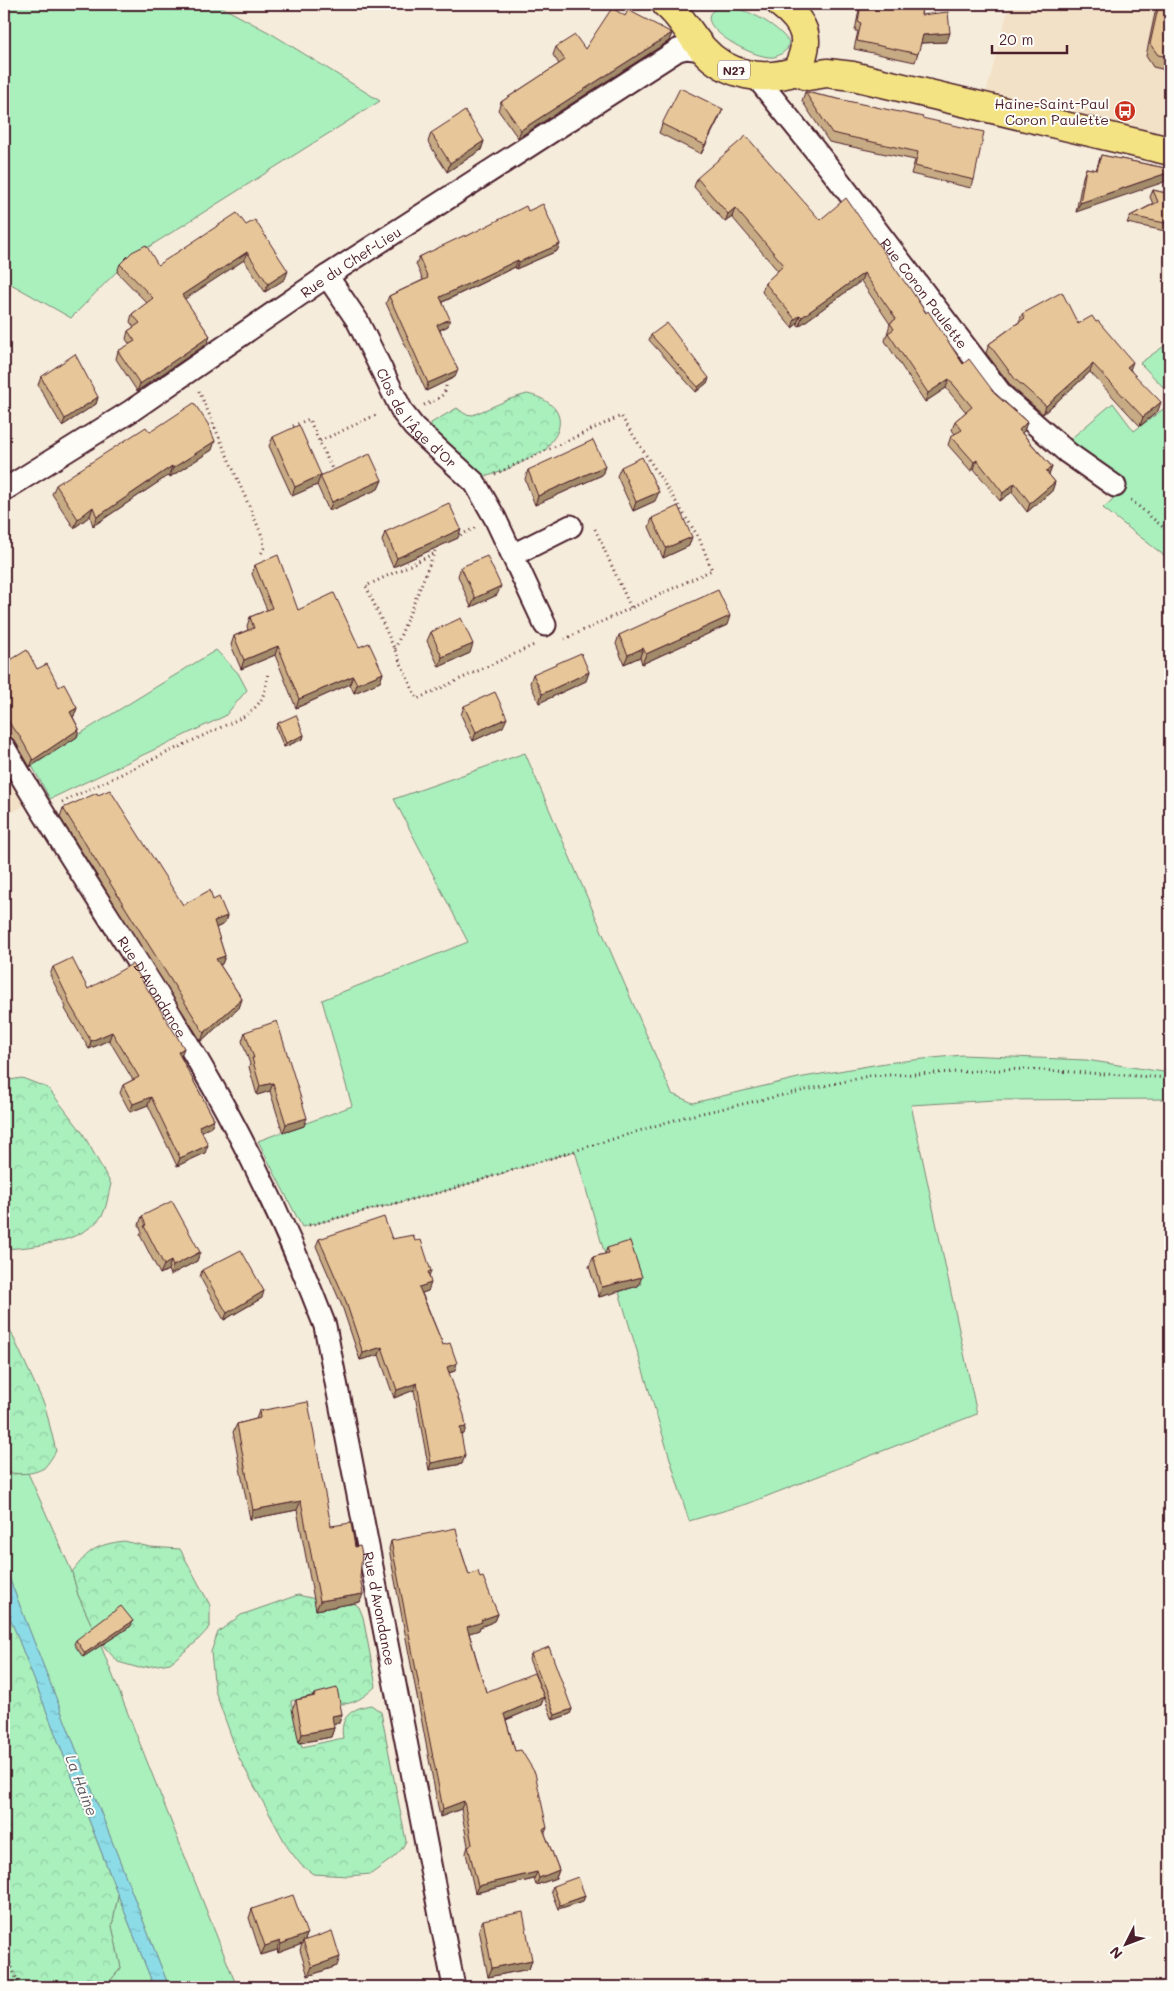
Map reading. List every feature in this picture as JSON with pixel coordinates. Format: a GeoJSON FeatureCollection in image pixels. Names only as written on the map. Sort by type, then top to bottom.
{"type":"FeatureCollection","features":[{"type":"Feature","properties":{"kind":"main road","name":"N27"},"geometry":{"type":"LineString","coordinates":[[666,4],[690,15],[703,50],[730,69],[756,77],[780,76],[796,71],[808,76],[827,73],[853,76],[1170,151]]}},
{"type":"Feature","properties":{"kind":"main road"},"geometry":{"type":"LineString","coordinates":[[783,4],[803,28],[806,45],[796,71]]}},
{"type":"Feature","properties":{"kind":"main road","name":"N27"},"geometry":{"type":"LineString","coordinates":[[806,45],[822,58],[853,76]]}},
{"type":"Feature","properties":{"kind":"street","name":"Rue du Chef-Lieu"},"geometry":{"type":"LineString","coordinates":[[4,490],[131,411],[327,276],[678,50],[686,48],[703,50]]}},
{"type":"Feature","properties":{"kind":"street","name":"Rue Coron Paulette"},"geometry":{"type":"LineString","coordinates":[[756,77],[831,170],[1003,396],[1068,453],[1115,486]]}},
{"type":"Feature","properties":{"kind":"street","name":"Clos de l'Âge d'Or"},"geometry":{"type":"LineString","coordinates":[[327,276],[357,320],[401,409],[414,427],[475,483],[495,518],[545,625]]}},
{"type":"Feature","properties":{"kind":"street"},"geometry":{"type":"LineString","coordinates":[[513,555],[571,526]]}},
{"type":"Feature","properties":{"kind":"street","name":"Rue D'Avondance"},"geometry":{"type":"LineString","coordinates":[[4,748],[41,812],[188,1044],[227,1112],[288,1234]]}},
{"type":"Feature","properties":{"kind":"street","name":"Rue d'Avondance"},"geometry":{"type":"LineString","coordinates":[[288,1234],[324,1326],[331,1352],[454,1987]]}},
{"type":"Feature","properties":{"kind":"path"},"geometry":{"type":"LineString","coordinates":[[186,373],[196,385],[202,397],[263,538],[264,548],[260,556]]}},
{"type":"Feature","properties":{"kind":"path"},"geometry":{"type":"LineString","coordinates":[[320,441],[401,409],[438,399],[447,389],[446,383]]}},
{"type":"Feature","properties":{"kind":"path"},"geometry":{"type":"LineString","coordinates":[[475,483],[621,416],[699,538],[712,570],[561,641]]}},
{"type":"Feature","properties":{"kind":"path"},"geometry":{"type":"LineString","coordinates":[[293,426],[309,419],[332,469]]}},
{"type":"Feature","properties":{"kind":"path"},"geometry":{"type":"LineString","coordinates":[[1115,486],[1170,533]]}},
{"type":"Feature","properties":{"kind":"path"},"geometry":{"type":"LineString","coordinates":[[571,526],[573,521],[588,515],[631,608]]}},
{"type":"Feature","properties":{"kind":"path"},"geometry":{"type":"LineString","coordinates":[[452,539],[495,518]]}},
{"type":"Feature","properties":{"kind":"path"},"geometry":{"type":"LineString","coordinates":[[395,650],[435,547],[444,543]]}},
{"type":"Feature","properties":{"kind":"path"},"geometry":{"type":"LineString","coordinates":[[433,554],[366,586],[418,699],[535,644],[545,625]]}},
{"type":"Feature","properties":{"kind":"path"},"geometry":{"type":"LineString","coordinates":[[41,812],[244,716],[254,709],[265,694],[268,673]]}},
{"type":"Feature","properties":{"kind":"path"},"geometry":{"type":"LineString","coordinates":[[288,1234],[302,1227],[445,1191],[684,1117],[869,1076],[1023,1069],[1170,1078]]}},
{"type":"Feature","properties":{"kind":"path"},"geometry":{"type":"LineString","coordinates":[[4,1949],[20,1987]]}},
{"type":"Feature","properties":{"kind":"shaded area"},"geometry":{"type":"Polygon","coordinates":[[[1008,4],[1170,4],[1170,151],[982,108],[1008,4]]]}},
{"type":"Feature","properties":{"kind":"shaded area"},"geometry":{"type":"Polygon","coordinates":[[[4,747],[34,800],[4,817],[4,747]]]}},
{"type":"Feature","properties":{"kind":"green space"},"geometry":{"type":"Polygon","coordinates":[[[4,4],[216,4],[272,34],[380,101],[128,260],[71,318],[4,280],[4,4]]]}},
{"type":"Feature","properties":{"kind":"green space"},"geometry":{"type":"Polygon","coordinates":[[[723,6],[750,13],[768,23],[789,42],[787,49],[774,57],[764,56],[751,52],[724,37],[714,28],[709,19],[712,12],[723,6]]]}},
{"type":"Feature","properties":{"kind":"green space"},"geometry":{"type":"Polygon","coordinates":[[[1170,342],[1170,394],[1140,363],[1170,342]]]}},
{"type":"Feature","properties":{"kind":"green space"},"geometry":{"type":"Polygon","coordinates":[[[527,394],[546,401],[556,410],[559,423],[557,433],[546,450],[497,473],[484,476],[478,474],[456,456],[431,430],[431,423],[457,408],[465,414],[473,415],[510,399],[527,394]]]}},
{"type":"Feature","properties":{"kind":"green space"},"geometry":{"type":"Polygon","coordinates":[[[1113,403],[1134,431],[1170,404],[1170,530],[1168,531],[1170,533],[1170,560],[1103,508],[1112,500],[1115,486],[1061,447],[1113,403]]]}},
{"type":"Feature","properties":{"kind":"green space"},"geometry":{"type":"Polygon","coordinates":[[[216,650],[238,673],[247,690],[225,716],[50,799],[31,764],[216,650]]]}},
{"type":"Feature","properties":{"kind":"green space"},"geometry":{"type":"Polygon","coordinates":[[[525,753],[672,1094],[693,1103],[798,1078],[885,1063],[962,1055],[1086,1060],[1170,1073],[1170,1099],[995,1100],[911,1105],[977,1414],[747,1504],[689,1521],[619,1292],[641,1284],[627,1247],[605,1255],[575,1151],[445,1191],[302,1227],[258,1141],[352,1106],[322,1000],[468,942],[394,799],[525,753]]]}},
{"type":"Feature","properties":{"kind":"green space"},"geometry":{"type":"Polygon","coordinates":[[[22,1078],[48,1088],[82,1132],[111,1184],[103,1214],[92,1226],[82,1233],[43,1245],[4,1249],[4,1081],[22,1078]]]}},
{"type":"Feature","properties":{"kind":"green space"},"geometry":{"type":"Polygon","coordinates":[[[4,1317],[45,1406],[56,1451],[44,1468],[29,1473],[19,1474],[4,1471],[4,1317]]]}},
{"type":"Feature","properties":{"kind":"green space"},"geometry":{"type":"Polygon","coordinates":[[[4,1471],[12,1474],[28,1473],[72,1572],[78,1595],[99,1641],[237,1987],[169,1987],[4,1565],[4,1471]]]}},
{"type":"Feature","properties":{"kind":"green space"},"geometry":{"type":"Polygon","coordinates":[[[124,1541],[150,1547],[180,1549],[210,1605],[210,1627],[195,1643],[170,1663],[139,1668],[118,1662],[99,1641],[78,1595],[72,1572],[88,1554],[99,1547],[124,1541]]]}},
{"type":"Feature","properties":{"kind":"green space"},"geometry":{"type":"Polygon","coordinates":[[[298,1595],[324,1601],[350,1600],[359,1607],[363,1617],[376,1686],[362,1697],[347,1704],[335,1703],[333,1691],[291,1701],[302,1747],[343,1738],[342,1731],[345,1719],[358,1708],[371,1705],[381,1712],[406,1841],[393,1858],[371,1874],[348,1876],[313,1874],[301,1865],[288,1848],[239,1758],[215,1691],[211,1652],[218,1632],[241,1615],[298,1595]]]}},
{"type":"Feature","properties":{"kind":"green space"},"geometry":{"type":"Polygon","coordinates":[[[4,1602],[118,1895],[112,1926],[121,1968],[109,1982],[87,1978],[87,1987],[4,1987],[4,1602]]]}},
{"type":"Feature","properties":{"kind":"green space"},"geometry":{"type":"Polygon","coordinates":[[[118,1895],[154,1987],[119,1987],[109,1982],[121,1968],[112,1926],[118,1895]]]}},
{"type":"Feature","properties":{"kind":"water","name":"La Haine"},"geometry":{"type":"Polygon","coordinates":[[[4,1565],[169,1987],[154,1987],[4,1602],[4,1565]]]}},
{"type":"Feature","properties":{"kind":"water"},"geometry":{"type":"Polygon","coordinates":[[[86,1978],[109,1982],[119,1987],[87,1987],[86,1978]]]}},
{"type":"Feature","properties":{"kind":"building"},"geometry":{"type":"Polygon","coordinates":[[[861,4],[922,4],[921,15],[948,12],[950,33],[923,35],[918,54],[857,41],[861,23],[858,22],[861,4]]]}},
{"type":"Feature","properties":{"kind":"building"},"geometry":{"type":"Polygon","coordinates":[[[1159,4],[1170,4],[1170,57],[1158,55],[1150,44],[1159,4]]]}},
{"type":"Feature","properties":{"kind":"building"},"geometry":{"type":"Polygon","coordinates":[[[612,8],[625,16],[628,10],[672,33],[521,130],[501,102],[565,60],[556,47],[575,35],[585,49],[612,8]]]}},
{"type":"Feature","properties":{"kind":"building"},"geometry":{"type":"Polygon","coordinates":[[[680,88],[723,109],[705,145],[662,124],[680,88]]]}},
{"type":"Feature","properties":{"kind":"building"},"geometry":{"type":"Polygon","coordinates":[[[805,92],[984,132],[974,180],[915,166],[918,152],[832,133],[805,92]]]}},
{"type":"Feature","properties":{"kind":"building"},"geometry":{"type":"Polygon","coordinates":[[[465,111],[484,141],[450,163],[431,133],[465,111]]]}},
{"type":"Feature","properties":{"kind":"building"},"geometry":{"type":"Polygon","coordinates":[[[746,136],[820,220],[846,198],[926,313],[928,311],[963,364],[969,359],[996,395],[1027,422],[1019,430],[1052,467],[1046,471],[1055,482],[1030,503],[1015,483],[1003,493],[977,460],[974,462],[951,436],[962,430],[955,421],[972,407],[949,379],[928,393],[888,333],[894,329],[890,323],[896,319],[864,273],[802,317],[800,315],[795,319],[765,283],[784,265],[735,208],[728,214],[697,178],[746,136]]]}},
{"type":"Feature","properties":{"kind":"building"},"geometry":{"type":"Polygon","coordinates":[[[1101,155],[1170,169],[1170,172],[1080,203],[1086,168],[1097,170],[1101,155]]]}},
{"type":"Feature","properties":{"kind":"building"},"geometry":{"type":"Polygon","coordinates":[[[1153,190],[1170,194],[1170,224],[1130,216],[1158,202],[1153,190]]]}},
{"type":"Feature","properties":{"kind":"building"},"geometry":{"type":"Polygon","coordinates":[[[543,204],[560,244],[519,262],[518,260],[440,297],[450,319],[437,325],[458,370],[428,383],[389,296],[428,278],[419,257],[465,235],[465,237],[526,206],[528,211],[543,204]]]}},
{"type":"Feature","properties":{"kind":"building"},"geometry":{"type":"Polygon","coordinates":[[[237,213],[246,225],[255,220],[288,271],[268,284],[247,252],[182,295],[210,336],[140,384],[118,351],[135,341],[128,331],[140,323],[132,314],[153,298],[120,264],[132,252],[146,245],[158,265],[237,213]]]}},
{"type":"Feature","properties":{"kind":"building"},"geometry":{"type":"Polygon","coordinates":[[[1062,292],[1078,324],[1092,316],[1096,322],[1098,321],[1133,362],[1127,367],[1161,402],[1143,417],[1093,364],[1046,406],[1015,379],[989,344],[1025,318],[1022,314],[1062,292]]]}},
{"type":"Feature","properties":{"kind":"building"},"geometry":{"type":"Polygon","coordinates":[[[667,323],[709,378],[698,387],[651,335],[667,323]]]}},
{"type":"Feature","properties":{"kind":"building"},"geometry":{"type":"Polygon","coordinates":[[[75,354],[98,397],[65,419],[41,377],[75,354]]]}},
{"type":"Feature","properties":{"kind":"building"},"geometry":{"type":"Polygon","coordinates":[[[194,403],[208,424],[215,441],[173,468],[172,466],[97,517],[93,507],[78,519],[56,485],[146,427],[150,432],[194,403]]]}},
{"type":"Feature","properties":{"kind":"building"},"geometry":{"type":"Polygon","coordinates":[[[299,425],[321,475],[295,487],[273,437],[299,425]]]}},
{"type":"Feature","properties":{"kind":"building"},"geometry":{"type":"Polygon","coordinates":[[[593,440],[605,466],[538,496],[528,470],[593,440]]]}},
{"type":"Feature","properties":{"kind":"building"},"geometry":{"type":"Polygon","coordinates":[[[370,454],[382,480],[332,502],[320,476],[370,454]]]}},
{"type":"Feature","properties":{"kind":"building"},"geometry":{"type":"Polygon","coordinates":[[[642,457],[659,492],[636,502],[621,467],[642,457]]]}},
{"type":"Feature","properties":{"kind":"building"},"geometry":{"type":"Polygon","coordinates":[[[449,503],[461,529],[397,558],[385,532],[449,503]]]}},
{"type":"Feature","properties":{"kind":"building"},"geometry":{"type":"Polygon","coordinates":[[[678,506],[692,537],[666,548],[652,518],[678,506]]]}},
{"type":"Feature","properties":{"kind":"building"},"geometry":{"type":"Polygon","coordinates":[[[278,555],[298,610],[334,593],[359,647],[369,643],[383,673],[357,684],[353,676],[299,699],[278,646],[244,660],[234,636],[254,628],[250,617],[272,608],[255,565],[278,555]]]}},
{"type":"Feature","properties":{"kind":"building"},"geometry":{"type":"Polygon","coordinates":[[[487,556],[501,586],[475,598],[461,567],[487,556]]]}},
{"type":"Feature","properties":{"kind":"building"},"geometry":{"type":"Polygon","coordinates":[[[718,590],[730,616],[646,654],[643,648],[628,655],[619,635],[718,590]]]}},
{"type":"Feature","properties":{"kind":"building"},"geometry":{"type":"Polygon","coordinates":[[[461,618],[473,644],[442,657],[431,632],[461,618]]]}},
{"type":"Feature","properties":{"kind":"building"},"geometry":{"type":"Polygon","coordinates":[[[27,650],[37,669],[47,664],[59,687],[64,684],[77,708],[70,712],[79,729],[33,760],[4,712],[4,664],[27,650]]]}},
{"type":"Feature","properties":{"kind":"building"},"geometry":{"type":"Polygon","coordinates":[[[581,653],[589,672],[542,694],[533,674],[581,653]]]}},
{"type":"Feature","properties":{"kind":"building"},"geometry":{"type":"Polygon","coordinates":[[[495,692],[507,718],[476,732],[464,706],[495,692]]]}},
{"type":"Feature","properties":{"kind":"building"},"geometry":{"type":"Polygon","coordinates":[[[296,715],[304,735],[286,743],[278,723],[296,715]]]}},
{"type":"Feature","properties":{"kind":"building"},"geometry":{"type":"Polygon","coordinates":[[[110,790],[183,905],[210,890],[213,900],[219,897],[227,916],[214,921],[225,956],[216,959],[242,999],[204,1033],[63,808],[97,793],[98,795],[110,790]]]}},
{"type":"Feature","properties":{"kind":"building"},"geometry":{"type":"Polygon","coordinates":[[[72,958],[88,989],[132,964],[184,1048],[178,1052],[214,1119],[199,1126],[208,1145],[180,1158],[151,1097],[133,1104],[123,1085],[139,1077],[112,1032],[91,1041],[68,1001],[53,967],[72,958]]]}},
{"type":"Feature","properties":{"kind":"building"},"geometry":{"type":"Polygon","coordinates":[[[277,1021],[307,1118],[286,1124],[273,1083],[260,1086],[252,1058],[254,1058],[245,1032],[277,1021]]]}},
{"type":"Feature","properties":{"kind":"building"},"geometry":{"type":"Polygon","coordinates":[[[172,1201],[200,1252],[173,1266],[171,1261],[164,1265],[144,1226],[146,1225],[142,1216],[172,1201]]]}},
{"type":"Feature","properties":{"kind":"building"},"geometry":{"type":"Polygon","coordinates":[[[384,1217],[392,1239],[413,1235],[415,1241],[421,1240],[431,1271],[428,1272],[431,1283],[419,1287],[443,1345],[450,1343],[457,1363],[447,1367],[464,1415],[466,1427],[460,1428],[465,1456],[431,1463],[417,1383],[397,1390],[382,1347],[363,1353],[345,1299],[319,1239],[384,1217]]]}},
{"type":"Feature","properties":{"kind":"building"},"geometry":{"type":"Polygon","coordinates":[[[630,1241],[642,1277],[602,1287],[593,1257],[609,1253],[607,1248],[630,1241]]]}},
{"type":"Feature","properties":{"kind":"building"},"geometry":{"type":"Polygon","coordinates":[[[241,1250],[264,1291],[227,1313],[202,1270],[241,1250]]]}},
{"type":"Feature","properties":{"kind":"building"},"geometry":{"type":"Polygon","coordinates":[[[308,1402],[331,1526],[351,1523],[355,1547],[360,1546],[362,1554],[360,1577],[363,1594],[320,1601],[301,1501],[253,1510],[237,1424],[260,1418],[259,1411],[308,1402]]]}},
{"type":"Feature","properties":{"kind":"building"},"geometry":{"type":"Polygon","coordinates":[[[456,1528],[469,1575],[478,1571],[480,1578],[483,1577],[498,1614],[467,1627],[486,1692],[534,1673],[544,1697],[504,1714],[515,1751],[521,1750],[535,1773],[547,1828],[543,1829],[559,1870],[539,1878],[537,1872],[478,1886],[468,1846],[472,1844],[464,1801],[443,1809],[391,1541],[456,1528]]]}},
{"type":"Feature","properties":{"kind":"building"},"geometry":{"type":"Polygon","coordinates":[[[121,1606],[133,1621],[85,1653],[76,1640],[121,1606]]]}},
{"type":"Feature","properties":{"kind":"building"},"geometry":{"type":"Polygon","coordinates":[[[549,1647],[572,1709],[555,1715],[531,1654],[549,1647]]]}},
{"type":"Feature","properties":{"kind":"building"},"geometry":{"type":"Polygon","coordinates":[[[337,1688],[342,1714],[332,1716],[334,1728],[302,1734],[296,1700],[337,1688]]]}},
{"type":"Feature","properties":{"kind":"building"},"geometry":{"type":"Polygon","coordinates":[[[578,1877],[585,1896],[560,1905],[553,1886],[578,1877]]]}},
{"type":"Feature","properties":{"kind":"building"},"geometry":{"type":"Polygon","coordinates":[[[293,1895],[307,1934],[281,1944],[280,1941],[265,1946],[252,1909],[293,1895]]]}},
{"type":"Feature","properties":{"kind":"building"},"geometry":{"type":"Polygon","coordinates":[[[523,1912],[532,1960],[492,1968],[483,1920],[523,1912]]]}},
{"type":"Feature","properties":{"kind":"building"},"geometry":{"type":"Polygon","coordinates":[[[332,1931],[340,1957],[312,1967],[303,1941],[332,1931]]]}},
{"type":"Feature","properties":{"kind":"place","name":"Haine-Saint-Paul Coron Paulette"},"geometry":{"type":"Point","coordinates":[1125,111]}}]}
